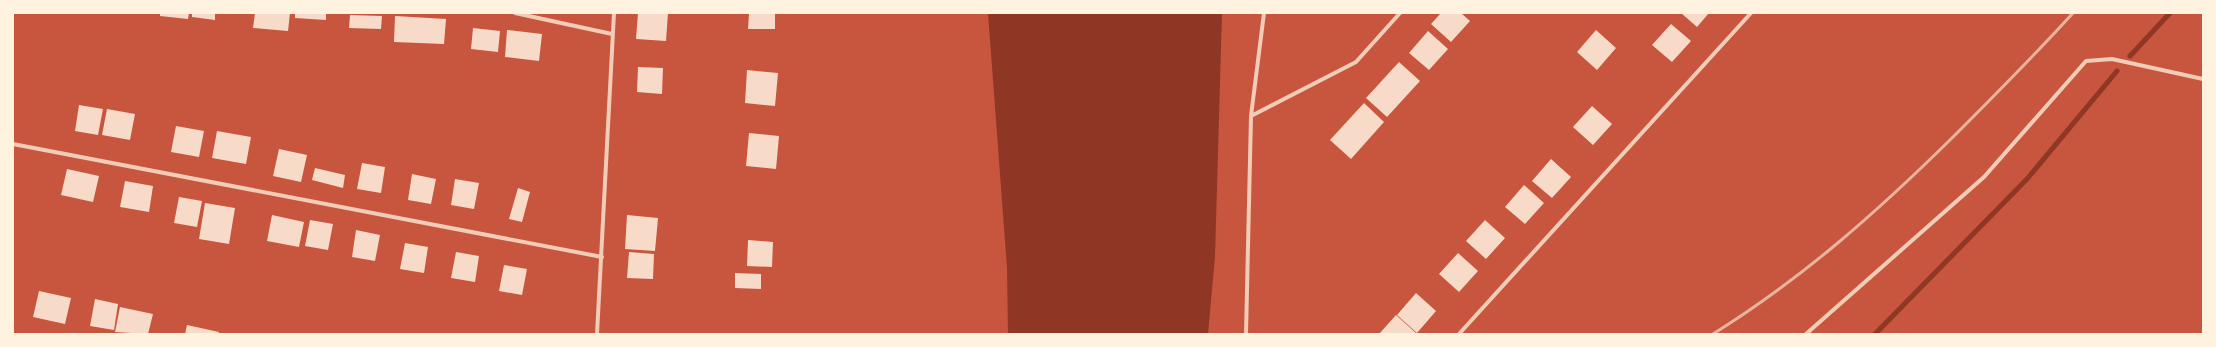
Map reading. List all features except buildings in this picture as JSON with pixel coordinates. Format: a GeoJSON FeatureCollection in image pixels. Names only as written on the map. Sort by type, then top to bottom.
{"type":"FeatureCollection","features":[{"type":"Feature","properties":{"kind":"street"},"geometry":{"type":"LineString","coordinates":[[515,13],[612,34]]}},
{"type":"Feature","properties":{"kind":"street"},"geometry":{"type":"LineString","coordinates":[[597,334],[614,13]]}},
{"type":"Feature","properties":{"kind":"street"},"geometry":{"type":"LineString","coordinates":[[1246,334],[1251,116],[1264,13]]}},
{"type":"Feature","properties":{"kind":"street"},"geometry":{"type":"LineString","coordinates":[[1251,116],[1356,62],[1400,13]]}},
{"type":"Feature","properties":{"kind":"street"},"geometry":{"type":"LineString","coordinates":[[1459,334],[1751,13]]}},
{"type":"Feature","properties":{"kind":"street"},"geometry":{"type":"LineString","coordinates":[[1806,334],[1984,176],[2086,61],[2112,59],[2203,79]]}},
{"type":"Feature","properties":{"kind":"street"},"geometry":{"type":"LineString","coordinates":[[13,144],[602,257]]}},
{"type":"Feature","properties":{"kind":"shaded area"},"geometry":{"type":"Polygon","coordinates":[[[988,13],[1222,13],[1215,256],[1208,334],[1008,334],[1007,268],[988,13]]]}},
{"type":"Feature","properties":{"kind":"waterway"},"geometry":{"type":"LineString","coordinates":[[2130,56],[2170,13]]}},
{"type":"Feature","properties":{"kind":"waterway"},"geometry":{"type":"LineString","coordinates":[[1875,334],[2027,179],[2117,71]]}},
{"type":"Feature","properties":{"kind":"railway"},"geometry":{"type":"LineString","coordinates":[[1713,334],[1809,267],[1868,217],[1953,137],[2073,13]]}}]}
